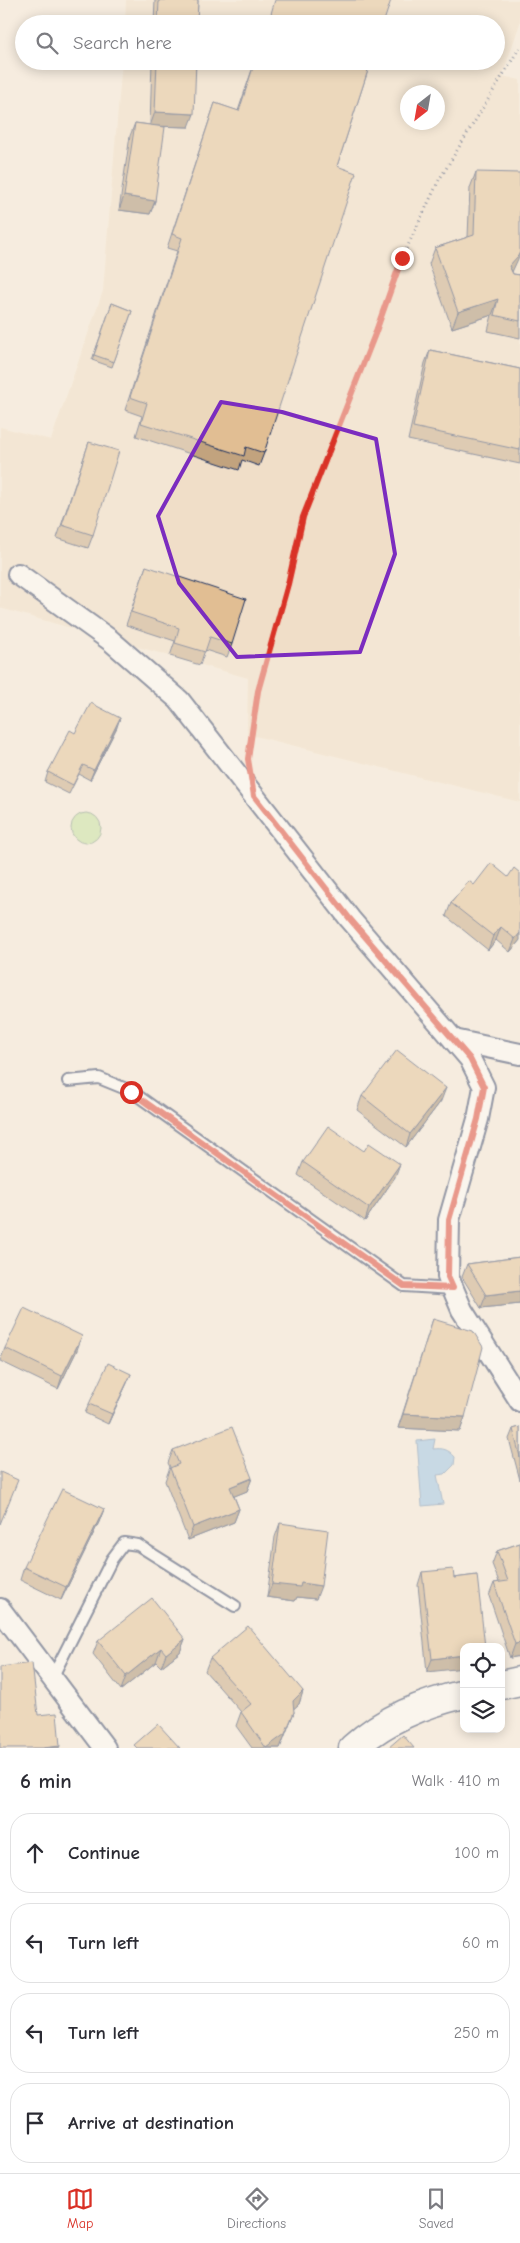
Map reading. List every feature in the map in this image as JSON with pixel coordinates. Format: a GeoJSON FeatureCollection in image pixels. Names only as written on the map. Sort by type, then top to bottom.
{"type":"FeatureCollection","features":[{"type":"Feature","properties":{"kind":"street"},"geometry":{"type":"LineString","coordinates":[[18,574],[110,640],[179,700],[350,919],[470,1059],[484,1087],[478,1119],[449,1220],[448,1277],[462,1310],[520,1401]]}},
{"type":"Feature","properties":{"kind":"street"},"geometry":{"type":"LineString","coordinates":[[454,1040],[520,1054]]}},
{"type":"Feature","properties":{"kind":"street"},"geometry":{"type":"LineString","coordinates":[[0,1609],[105,1748]]}},
{"type":"Feature","properties":{"kind":"street"},"geometry":{"type":"LineString","coordinates":[[505,1684],[520,1681]]}},
{"type":"Feature","properties":{"kind":"street"},"geometry":{"type":"LineString","coordinates":[[353,1748],[365,1737],[398,1716],[437,1701],[460,1695]]}},
{"type":"Feature","properties":{"kind":"lane"},"geometry":{"type":"LineString","coordinates":[[68,1081],[99,1078],[131,1092],[404,1286],[453,1288]]}},
{"type":"Feature","properties":{"kind":"lane"},"geometry":{"type":"LineString","coordinates":[[52,1678],[112,1559],[124,1543],[138,1545],[235,1606]]}},
{"type":"Feature","properties":{"kind":"path"},"geometry":{"type":"LineString","coordinates":[[254,796],[248,759],[258,691],[288,584],[303,517],[375,334],[402,258],[439,180],[520,47]]}},
{"type":"Feature","properties":{"kind":"highlighted area"},"geometry":{"type":"Polygon","coordinates":[[[221,402],[282,412],[376,439],[395,554],[360,652],[237,657],[179,583],[158,516],[221,402]]]}},
{"type":"Feature","properties":{"kind":"shaded area"},"geometry":{"type":"Polygon","coordinates":[[[126,0],[520,0],[520,23],[505,67],[505,15],[125,15],[126,0]]]}},
{"type":"Feature","properties":{"kind":"shaded area"},"geometry":{"type":"Polygon","coordinates":[[[121,70],[504,70],[502,76],[520,80],[520,802],[247,734],[248,678],[0,608],[0,427],[51,440],[103,291],[121,70]]]}},
{"type":"Feature","properties":{"kind":"green space"},"geometry":{"type":"Polygon","coordinates":[[[86,813],[97,817],[101,828],[97,839],[86,843],[75,839],[71,828],[75,817],[86,813]]]}},
{"type":"Feature","properties":{"kind":"water"},"geometry":{"type":"Polygon","coordinates":[[[435,1439],[433,1449],[443,1449],[450,1452],[455,1457],[454,1465],[445,1474],[437,1475],[443,1504],[422,1506],[417,1441],[435,1439]]]}},
{"type":"Feature","properties":{"kind":"building"},"geometry":{"type":"Polygon","coordinates":[[[159,0],[198,0],[197,15],[158,15],[159,0]]]}},
{"type":"Feature","properties":{"kind":"building"},"geometry":{"type":"Polygon","coordinates":[[[275,0],[391,0],[386,15],[271,15],[275,0]]]}},
{"type":"Feature","properties":{"kind":"building"},"geometry":{"type":"Polygon","coordinates":[[[157,70],[196,70],[194,114],[155,112],[157,70]]]}},
{"type":"Feature","properties":{"kind":"building"},"geometry":{"type":"Polygon","coordinates":[[[252,70],[368,70],[337,166],[356,173],[264,453],[246,447],[244,456],[141,423],[147,403],[130,397],[182,238],[172,234],[215,103],[239,111],[252,70]]]}},
{"type":"Feature","properties":{"kind":"building"},"geometry":{"type":"Polygon","coordinates":[[[135,123],[165,127],[155,201],[124,196],[135,123]]]}},
{"type":"Feature","properties":{"kind":"building"},"geometry":{"type":"Polygon","coordinates":[[[476,172],[520,173],[520,252],[509,266],[513,274],[520,275],[520,321],[494,315],[498,299],[458,312],[435,248],[474,235],[476,172]]]}},
{"type":"Feature","properties":{"kind":"building"},"geometry":{"type":"Polygon","coordinates":[[[112,303],[132,311],[114,362],[94,355],[112,303]]]}},
{"type":"Feature","properties":{"kind":"building"},"geometry":{"type":"Polygon","coordinates":[[[430,350],[520,369],[520,450],[413,427],[430,350]]]}},
{"type":"Feature","properties":{"kind":"building"},"geometry":{"type":"Polygon","coordinates":[[[89,442],[119,451],[93,535],[62,525],[89,442]]]}},
{"type":"Feature","properties":{"kind":"building"},"geometry":{"type":"Polygon","coordinates":[[[146,566],[246,599],[232,644],[210,637],[205,652],[175,643],[179,628],[131,612],[146,566]]]}},
{"type":"Feature","properties":{"kind":"building"},"geometry":{"type":"Polygon","coordinates":[[[91,703],[120,718],[94,770],[83,765],[73,785],[48,772],[70,730],[75,733],[91,703]]]}},
{"type":"Feature","properties":{"kind":"building"},"geometry":{"type":"Polygon","coordinates":[[[491,863],[508,877],[514,868],[520,873],[520,933],[515,939],[501,927],[493,936],[451,903],[469,881],[474,885],[491,863]]]}},
{"type":"Feature","properties":{"kind":"building"},"geometry":{"type":"Polygon","coordinates":[[[397,1050],[446,1088],[410,1134],[362,1096],[397,1050]]]}},
{"type":"Feature","properties":{"kind":"building"},"geometry":{"type":"Polygon","coordinates":[[[328,1126],[364,1151],[369,1143],[400,1164],[369,1208],[303,1162],[328,1126]]]}},
{"type":"Feature","properties":{"kind":"building"},"geometry":{"type":"Polygon","coordinates":[[[520,1257],[520,1291],[486,1295],[467,1264],[520,1257]]]}},
{"type":"Feature","properties":{"kind":"building"},"geometry":{"type":"Polygon","coordinates":[[[24,1308],[82,1336],[62,1376],[5,1348],[24,1308]]]}},
{"type":"Feature","properties":{"kind":"building"},"geometry":{"type":"Polygon","coordinates":[[[433,1319],[473,1331],[483,1347],[465,1417],[403,1414],[433,1319]]]}},
{"type":"Feature","properties":{"kind":"building"},"geometry":{"type":"Polygon","coordinates":[[[108,1363],[131,1374],[112,1414],[89,1404],[108,1363]]]}},
{"type":"Feature","properties":{"kind":"building"},"geometry":{"type":"Polygon","coordinates":[[[232,1427],[252,1478],[230,1487],[239,1509],[193,1527],[170,1468],[179,1464],[173,1450],[232,1427]]]}},
{"type":"Feature","properties":{"kind":"building"},"geometry":{"type":"Polygon","coordinates":[[[520,1427],[520,1457],[513,1429],[520,1427]]]}},
{"type":"Feature","properties":{"kind":"building"},"geometry":{"type":"Polygon","coordinates":[[[0,1472],[18,1480],[0,1524],[0,1472]]]}},
{"type":"Feature","properties":{"kind":"building"},"geometry":{"type":"Polygon","coordinates":[[[62,1489],[104,1509],[66,1587],[24,1567],[62,1489]]]}},
{"type":"Feature","properties":{"kind":"building"},"geometry":{"type":"Polygon","coordinates":[[[280,1523],[328,1530],[321,1586],[301,1583],[300,1587],[272,1584],[280,1523]]]}},
{"type":"Feature","properties":{"kind":"building"},"geometry":{"type":"Polygon","coordinates":[[[520,1543],[520,1643],[515,1644],[494,1583],[508,1581],[497,1551],[520,1543]]]}},
{"type":"Feature","properties":{"kind":"building"},"geometry":{"type":"Polygon","coordinates":[[[453,1569],[454,1578],[477,1575],[485,1643],[460,1643],[460,1656],[432,1659],[422,1572],[453,1569]]]}},
{"type":"Feature","properties":{"kind":"building"},"geometry":{"type":"Polygon","coordinates":[[[152,1598],[185,1639],[166,1654],[161,1648],[126,1676],[98,1641],[152,1598]]]}},
{"type":"Feature","properties":{"kind":"building"},"geometry":{"type":"Polygon","coordinates":[[[248,1626],[303,1691],[293,1701],[294,1712],[285,1734],[266,1748],[241,1712],[251,1704],[210,1658],[248,1626]]]}},
{"type":"Feature","properties":{"kind":"building"},"geometry":{"type":"Polygon","coordinates":[[[32,1663],[38,1715],[57,1713],[60,1746],[0,1748],[0,1667],[32,1663]]]}},
{"type":"Feature","properties":{"kind":"building"},"geometry":{"type":"Polygon","coordinates":[[[158,1724],[180,1748],[137,1748],[134,1745],[158,1724]]]}},
{"type":"Feature","properties":{"kind":"building"},"geometry":{"type":"Polygon","coordinates":[[[403,1735],[414,1748],[388,1748],[403,1735]]]}},
{"type":"Feature","properties":{"kind":"route"},"geometry":{"type":"LineString","coordinates":[[131,1092],[404,1286],[453,1288],[448,1277],[449,1220],[478,1119],[484,1087],[470,1059],[350,919],[254,796],[248,759],[258,691],[288,584],[303,517],[375,334],[402,258]]}}]}
